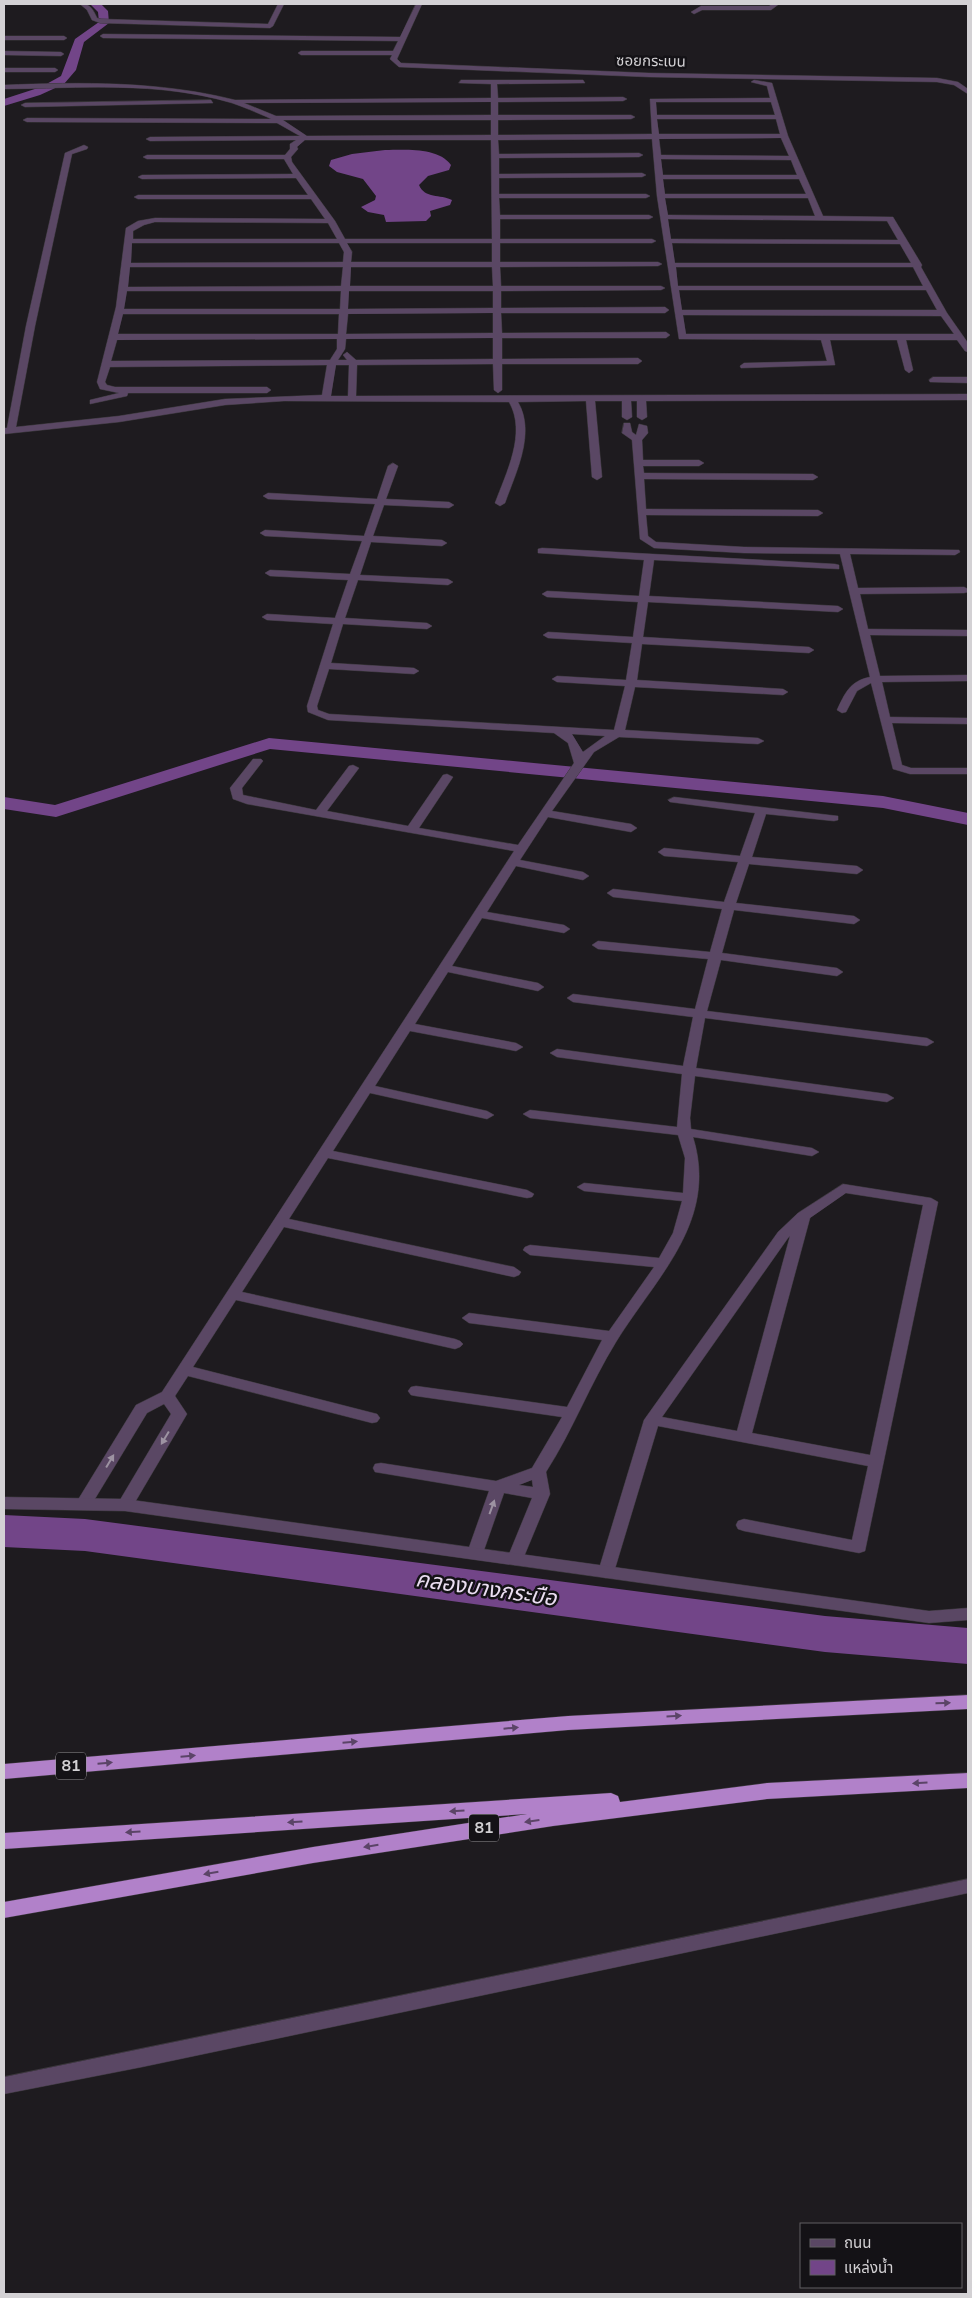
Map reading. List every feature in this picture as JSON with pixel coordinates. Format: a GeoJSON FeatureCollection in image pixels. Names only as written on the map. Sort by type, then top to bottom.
{"type":"FeatureCollection","features":[{"type":"Feature","properties":{"kind":"highway","name":"81"},"geometry":{"type":"LineString","coordinates":[[4,1772],[568,1723],[968,1702]]}},
{"type":"Feature","properties":{"kind":"highway","name":"81"},"geometry":{"type":"LineString","coordinates":[[4,1841],[768,1791],[968,1780]]}},
{"type":"Feature","properties":{"kind":"highway","name":"81"},"geometry":{"type":"LineString","coordinates":[[4,1910],[432,1836],[553,1818],[768,1791]]}},
{"type":"Feature","properties":{"kind":"street"},"geometry":{"type":"LineString","coordinates":[[83,4],[90,9],[94,19],[100,22],[270,26],[281,4]]}},
{"type":"Feature","properties":{"kind":"street"},"geometry":{"type":"LineString","coordinates":[[301,53],[396,53],[419,4]]}},
{"type":"Feature","properties":{"kind":"street"},"geometry":{"type":"LineString","coordinates":[[694,12],[701,8],[771,8],[776,4]]}},
{"type":"Feature","properties":{"kind":"street"},"geometry":{"type":"LineString","coordinates":[[103,36],[404,39]]}},
{"type":"Feature","properties":{"kind":"street"},"geometry":{"type":"LineString","coordinates":[[4,38],[64,38]]}},
{"type":"Feature","properties":{"kind":"street"},"geometry":{"type":"LineString","coordinates":[[4,53],[61,54]]}},
{"type":"Feature","properties":{"kind":"street","name":"ซอยกระเบน"},"geometry":{"type":"LineString","coordinates":[[396,53],[393,59],[394,63],[412,67],[659,75],[924,79],[956,83],[968,92]]}},
{"type":"Feature","properties":{"kind":"street"},"geometry":{"type":"LineString","coordinates":[[4,70],[55,70]]}},
{"type":"Feature","properties":{"kind":"street"},"geometry":{"type":"LineString","coordinates":[[461,82],[588,82]]}},
{"type":"Feature","properties":{"kind":"street"},"geometry":{"type":"LineString","coordinates":[[494,82],[498,390]]}},
{"type":"Feature","properties":{"kind":"street"},"geometry":{"type":"LineString","coordinates":[[607,82],[626,82]]}},
{"type":"Feature","properties":{"kind":"street"},"geometry":{"type":"LineString","coordinates":[[684,82],[767,83],[784,136],[800,177],[820,218]]}},
{"type":"Feature","properties":{"kind":"street"},"geometry":{"type":"LineString","coordinates":[[4,87],[108,88],[196,93],[224,91]]}},
{"type":"Feature","properties":{"kind":"street"},"geometry":{"type":"LineString","coordinates":[[4,90],[75,88]]}},
{"type":"Feature","properties":{"kind":"street"},"geometry":{"type":"LineString","coordinates":[[108,88],[168,94],[216,102],[259,121],[288,138],[294,149],[288,157],[288,162],[331,221],[344,241],[348,252],[341,349],[332,363],[326,398]]}},
{"type":"Feature","properties":{"kind":"street"},"geometry":{"type":"LineString","coordinates":[[251,92],[302,100]]}},
{"type":"Feature","properties":{"kind":"street"},"geometry":{"type":"LineString","coordinates":[[196,93],[232,101],[275,119],[298,132],[304,138]]}},
{"type":"Feature","properties":{"kind":"street"},"geometry":{"type":"LineString","coordinates":[[25,104],[302,100],[623,99]]}},
{"type":"Feature","properties":{"kind":"street"},"geometry":{"type":"LineString","coordinates":[[774,100],[652,100],[661,196],[682,337],[960,338]]}},
{"type":"Feature","properties":{"kind":"street"},"geometry":{"type":"LineString","coordinates":[[27,120],[259,121],[275,119],[631,117]]}},
{"type":"Feature","properties":{"kind":"street"},"geometry":{"type":"LineString","coordinates":[[653,117],[778,117]]}},
{"type":"Feature","properties":{"kind":"street"},"geometry":{"type":"LineString","coordinates":[[150,139],[784,136]]}},
{"type":"Feature","properties":{"kind":"street"},"geometry":{"type":"LineString","coordinates":[[293,146],[304,138]]}},
{"type":"Feature","properties":{"kind":"street"},"geometry":{"type":"LineString","coordinates":[[84,147],[69,153],[7,431],[119,419],[233,401],[352,397],[512,400],[626,399],[641,395]]}},
{"type":"Feature","properties":{"kind":"street"},"geometry":{"type":"LineString","coordinates":[[495,156],[639,155]]}},
{"type":"Feature","properties":{"kind":"street"},"geometry":{"type":"LineString","coordinates":[[657,156],[794,158]]}},
{"type":"Feature","properties":{"kind":"street"},"geometry":{"type":"LineString","coordinates":[[147,157],[288,157]]}},
{"type":"Feature","properties":{"kind":"street"},"geometry":{"type":"LineString","coordinates":[[496,176],[642,175]]}},
{"type":"Feature","properties":{"kind":"street"},"geometry":{"type":"LineString","coordinates":[[142,177],[299,176]]}},
{"type":"Feature","properties":{"kind":"street"},"geometry":{"type":"LineString","coordinates":[[659,177],[800,177]]}},
{"type":"Feature","properties":{"kind":"street"},"geometry":{"type":"LineString","coordinates":[[496,196],[646,196]]}},
{"type":"Feature","properties":{"kind":"street"},"geometry":{"type":"LineString","coordinates":[[661,196],[809,196]]}},
{"type":"Feature","properties":{"kind":"street"},"geometry":{"type":"LineString","coordinates":[[138,197],[314,197]]}},
{"type":"Feature","properties":{"kind":"street"},"geometry":{"type":"LineString","coordinates":[[496,218],[649,217]]}},
{"type":"Feature","properties":{"kind":"street"},"geometry":{"type":"LineString","coordinates":[[664,218],[890,220],[918,265],[943,312],[968,349]]}},
{"type":"Feature","properties":{"kind":"street"},"geometry":{"type":"LineString","coordinates":[[296,390],[115,390],[103,387],[101,382],[114,337],[126,265],[129,230],[135,226],[155,220],[331,221]]}},
{"type":"Feature","properties":{"kind":"street"},"geometry":{"type":"LineString","coordinates":[[129,241],[652,241]]}},
{"type":"Feature","properties":{"kind":"street"},"geometry":{"type":"LineString","coordinates":[[668,241],[904,242]]}},
{"type":"Feature","properties":{"kind":"street"},"geometry":{"type":"LineString","coordinates":[[126,265],[658,264]]}},
{"type":"Feature","properties":{"kind":"street"},"geometry":{"type":"LineString","coordinates":[[671,265],[918,265]]}},
{"type":"Feature","properties":{"kind":"street"},"geometry":{"type":"LineString","coordinates":[[122,289],[661,288]]}},
{"type":"Feature","properties":{"kind":"street"},"geometry":{"type":"LineString","coordinates":[[675,288],[930,288]]}},
{"type":"Feature","properties":{"kind":"street"},"geometry":{"type":"LineString","coordinates":[[118,312],[665,310]]}},
{"type":"Feature","properties":{"kind":"street"},"geometry":{"type":"LineString","coordinates":[[678,312],[943,312]]}},
{"type":"Feature","properties":{"kind":"street"},"geometry":{"type":"LineString","coordinates":[[114,337],[666,335]]}},
{"type":"Feature","properties":{"kind":"street"},"geometry":{"type":"LineString","coordinates":[[744,366],[832,364],[824,337]]}},
{"type":"Feature","properties":{"kind":"street"},"geometry":{"type":"LineString","coordinates":[[901,337],[909,370]]}},
{"type":"Feature","properties":{"kind":"street"},"geometry":{"type":"LineString","coordinates":[[341,349],[353,362],[352,397]]}},
{"type":"Feature","properties":{"kind":"street"},"geometry":{"type":"LineString","coordinates":[[107,364],[638,362]]}},
{"type":"Feature","properties":{"kind":"street"},"geometry":{"type":"LineString","coordinates":[[933,380],[968,380]]}},
{"type":"Feature","properties":{"kind":"street"},"geometry":{"type":"LineString","coordinates":[[93,402],[139,390]]}},
{"type":"Feature","properties":{"kind":"street"},"geometry":{"type":"LineString","coordinates":[[374,390],[498,390],[641,395],[968,397]]}},
{"type":"Feature","properties":{"kind":"street"},"geometry":{"type":"LineString","coordinates":[[641,395],[643,433],[637,439],[643,512],[643,537],[647,542],[654,545],[744,550],[955,552]]}},
{"type":"Feature","properties":{"kind":"street"},"geometry":{"type":"LineString","coordinates":[[590,399],[597,477]]}},
{"type":"Feature","properties":{"kind":"street"},"geometry":{"type":"LineString","coordinates":[[626,399],[627,433],[637,439]]}},
{"type":"Feature","properties":{"kind":"street"},"geometry":{"type":"LineString","coordinates":[[500,503],[512,469],[520,431],[519,412],[512,400]]}},
{"type":"Feature","properties":{"kind":"street"},"geometry":{"type":"LineString","coordinates":[[698,452],[700,476]]}},
{"type":"Feature","properties":{"kind":"street"},"geometry":{"type":"LineString","coordinates":[[639,463],[699,462]]}},
{"type":"Feature","properties":{"kind":"street"},"geometry":{"type":"LineString","coordinates":[[394,466],[324,666],[312,706],[313,712],[319,715],[758,741]]}},
{"type":"Feature","properties":{"kind":"street"},"geometry":{"type":"LineString","coordinates":[[640,476],[814,477]]}},
{"type":"Feature","properties":{"kind":"street"},"geometry":{"type":"LineString","coordinates":[[268,496],[450,506]]}},
{"type":"Feature","properties":{"kind":"street"},"geometry":{"type":"LineString","coordinates":[[643,512],[818,513]]}},
{"type":"Feature","properties":{"kind":"street"},"geometry":{"type":"LineString","coordinates":[[265,533],[442,543]]}},
{"type":"Feature","properties":{"kind":"street"},"geometry":{"type":"LineString","coordinates":[[542,551],[835,567]]}},
{"type":"Feature","properties":{"kind":"street"},"geometry":{"type":"LineString","coordinates":[[844,551],[897,767],[902,770],[968,771]]}},
{"type":"Feature","properties":{"kind":"street"},"geometry":{"type":"LineString","coordinates":[[84,1503],[141,1408],[167,1396],[185,1370],[579,761],[590,750],[619,732],[631,683],[649,557]]}},
{"type":"Feature","properties":{"kind":"street"},"geometry":{"type":"LineString","coordinates":[[270,574],[448,582]]}},
{"type":"Feature","properties":{"kind":"street"},"geometry":{"type":"LineString","coordinates":[[854,591],[964,590]]}},
{"type":"Feature","properties":{"kind":"street"},"geometry":{"type":"LineString","coordinates":[[547,594],[838,608]]}},
{"type":"Feature","properties":{"kind":"street"},"geometry":{"type":"LineString","coordinates":[[267,617],[427,626]]}},
{"type":"Feature","properties":{"kind":"street"},"geometry":{"type":"LineString","coordinates":[[864,632],[968,633]]}},
{"type":"Feature","properties":{"kind":"street"},"geometry":{"type":"LineString","coordinates":[[548,635],[809,650]]}},
{"type":"Feature","properties":{"kind":"street"},"geometry":{"type":"LineString","coordinates":[[324,666],[414,671]]}},
{"type":"Feature","properties":{"kind":"street"},"geometry":{"type":"LineString","coordinates":[[557,678],[784,692]]}},
{"type":"Feature","properties":{"kind":"street"},"geometry":{"type":"LineString","coordinates":[[842,710],[854,686],[876,679],[968,678]]}},
{"type":"Feature","properties":{"kind":"street"},"geometry":{"type":"LineString","coordinates":[[886,720],[968,721]]}},
{"type":"Feature","properties":{"kind":"street"},"geometry":{"type":"LineString","coordinates":[[554,729],[569,735],[578,749],[579,761]]}},
{"type":"Feature","properties":{"kind":"street"},"geometry":{"type":"LineString","coordinates":[[257,761],[236,788],[237,797],[247,801],[319,814],[521,848]]}},
{"type":"Feature","properties":{"kind":"street"},"geometry":{"type":"LineString","coordinates":[[319,814],[353,768]]}},
{"type":"Feature","properties":{"kind":"street"},"geometry":{"type":"LineString","coordinates":[[411,830],[447,777]]}},
{"type":"Feature","properties":{"kind":"street"},"geometry":{"type":"LineString","coordinates":[[674,800],[834,818]]}},
{"type":"Feature","properties":{"kind":"street"},"geometry":{"type":"LineString","coordinates":[[499,1486],[538,1472],[554,1447],[612,1336],[664,1264],[680,1233],[690,1198],[692,1158],[684,1132],[683,1118],[688,1069],[699,1013],[729,905],[762,810]]}},
{"type":"Feature","properties":{"kind":"street"},"geometry":{"type":"LineString","coordinates":[[544,813],[631,828]]}},
{"type":"Feature","properties":{"kind":"street"},"geometry":{"type":"LineString","coordinates":[[664,852],[857,870]]}},
{"type":"Feature","properties":{"kind":"street"},"geometry":{"type":"LineString","coordinates":[[513,862],[583,876]]}},
{"type":"Feature","properties":{"kind":"street"},"geometry":{"type":"LineString","coordinates":[[612,893],[854,920]]}},
{"type":"Feature","properties":{"kind":"street"},"geometry":{"type":"LineString","coordinates":[[479,914],[564,929]]}},
{"type":"Feature","properties":{"kind":"street"},"geometry":{"type":"LineString","coordinates":[[598,945],[716,956],[837,972]]}},
{"type":"Feature","properties":{"kind":"street"},"geometry":{"type":"LineString","coordinates":[[444,968],[538,987]]}},
{"type":"Feature","properties":{"kind":"street"},"geometry":{"type":"LineString","coordinates":[[573,998],[928,1042]]}},
{"type":"Feature","properties":{"kind":"street"},"geometry":{"type":"LineString","coordinates":[[406,1026],[516,1047]]}},
{"type":"Feature","properties":{"kind":"street"},"geometry":{"type":"LineString","coordinates":[[557,1053],[688,1069],[887,1098]]}},
{"type":"Feature","properties":{"kind":"street"},"geometry":{"type":"LineString","coordinates":[[367,1088],[487,1115]]}},
{"type":"Feature","properties":{"kind":"street"},"geometry":{"type":"LineString","coordinates":[[530,1114],[684,1132],[812,1152]]}},
{"type":"Feature","properties":{"kind":"street"},"geometry":{"type":"LineString","coordinates":[[324,1153],[527,1194]]}},
{"type":"Feature","properties":{"kind":"street"},"geometry":{"type":"LineString","coordinates":[[584,1187],[690,1198]]}},
{"type":"Feature","properties":{"kind":"street"},"geometry":{"type":"LineString","coordinates":[[606,1572],[652,1420],[782,1235],[803,1216],[843,1188],[931,1202],[859,1547],[744,1525]]}},
{"type":"Feature","properties":{"kind":"street"},"geometry":{"type":"LineString","coordinates":[[743,1437],[803,1216]]}},
{"type":"Feature","properties":{"kind":"street"},"geometry":{"type":"LineString","coordinates":[[280,1222],[514,1272]]}},
{"type":"Feature","properties":{"kind":"street"},"geometry":{"type":"LineString","coordinates":[[530,1250],[664,1264]]}},
{"type":"Feature","properties":{"kind":"street"},"geometry":{"type":"LineString","coordinates":[[233,1295],[455,1344]]}},
{"type":"Feature","properties":{"kind":"street"},"geometry":{"type":"LineString","coordinates":[[469,1318],[612,1336]]}},
{"type":"Feature","properties":{"kind":"street"},"geometry":{"type":"LineString","coordinates":[[185,1370],[372,1418]]}},
{"type":"Feature","properties":{"kind":"street"},"geometry":{"type":"LineString","coordinates":[[416,1391],[572,1413]]}},
{"type":"Feature","properties":{"kind":"street"},"geometry":{"type":"LineString","coordinates":[[125,1505],[179,1414],[167,1396]]}},
{"type":"Feature","properties":{"kind":"street"},"geometry":{"type":"LineString","coordinates":[[652,1420],[877,1462]]}},
{"type":"Feature","properties":{"kind":"street"},"geometry":{"type":"LineString","coordinates":[[380,1468],[542,1494]]}},
{"type":"Feature","properties":{"kind":"street"},"geometry":{"type":"LineString","coordinates":[[515,1559],[542,1494],[538,1472]]}},
{"type":"Feature","properties":{"kind":"street"},"geometry":{"type":"LineString","coordinates":[[475,1553],[499,1486]]}},
{"type":"Feature","properties":{"kind":"street"},"geometry":{"type":"LineString","coordinates":[[4,1503],[125,1505],[929,1617],[968,1614]]}},
{"type":"Feature","properties":{"kind":"street"},"geometry":{"type":"LineString","coordinates":[[4,2086],[142,2059],[968,1886]]}},
{"type":"Feature","properties":{"kind":"water"},"geometry":{"type":"Polygon","coordinates":[[[385,150],[430,152],[445,159],[451,165],[449,170],[428,176],[419,185],[429,194],[452,200],[450,205],[430,211],[431,216],[426,221],[386,222],[384,215],[368,212],[361,207],[375,200],[376,196],[363,179],[337,172],[329,166],[331,160],[352,154],[385,150]]]}},
{"type":"Feature","properties":{"kind":"waterway"},"geometry":{"type":"LineString","coordinates":[[4,103],[45,89],[65,78],[72,65],[79,41],[104,23],[103,11],[95,4]]}},
{"type":"Feature","properties":{"kind":"waterway"},"geometry":{"type":"LineString","coordinates":[[4,803],[56,811],[269,743],[883,802],[968,819]]}},
{"type":"Feature","properties":{"kind":"waterway","name":"คลองบางกระบือ"},"geometry":{"type":"LineString","coordinates":[[4,1531],[85,1535],[825,1634],[968,1646]]}}]}
